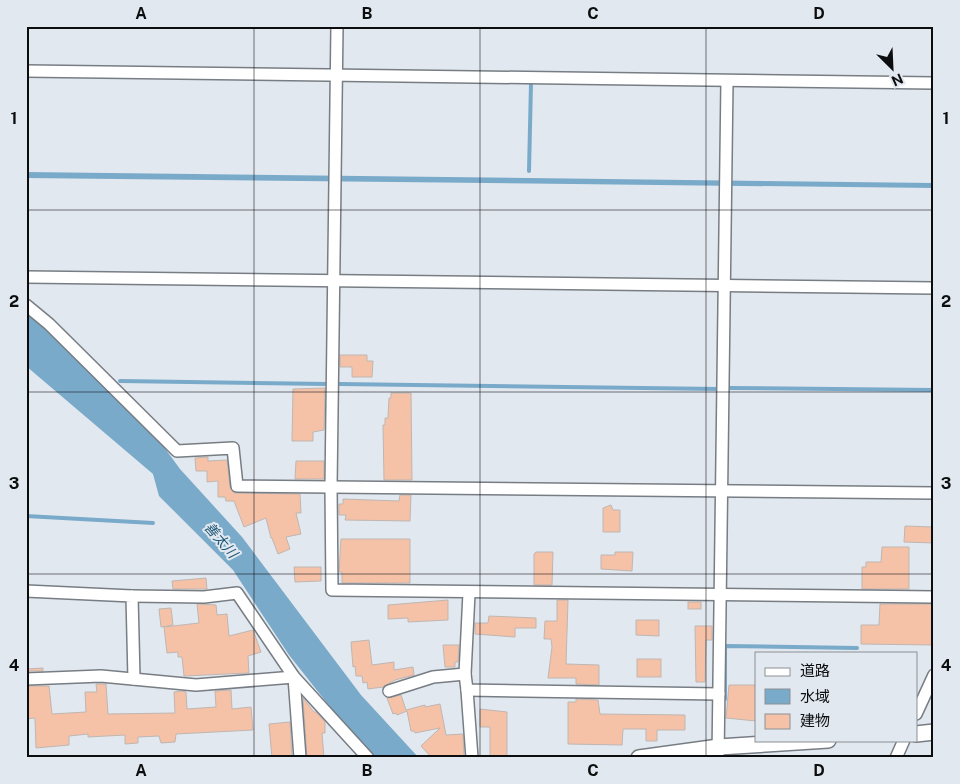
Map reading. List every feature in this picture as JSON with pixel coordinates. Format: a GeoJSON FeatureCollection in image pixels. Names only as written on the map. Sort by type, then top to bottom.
{"type":"FeatureCollection","features":[{"type":"Feature","properties":{"kind":"street"},"geometry":{"type":"LineString","coordinates":[[337,26],[331,487],[332,590],[934,597]]}},
{"type":"Feature","properties":{"kind":"street"},"geometry":{"type":"LineString","coordinates":[[26,71],[934,83]]}},
{"type":"Feature","properties":{"kind":"street"},"geometry":{"type":"LineString","coordinates":[[718,752],[727,81]]}},
{"type":"Feature","properties":{"kind":"street"},"geometry":{"type":"LineString","coordinates":[[26,277],[934,288]]}},
{"type":"Feature","properties":{"kind":"street"},"geometry":{"type":"LineString","coordinates":[[26,305],[62,337],[177,451],[234,448],[237,486],[934,493]]}},
{"type":"Feature","properties":{"kind":"street"},"geometry":{"type":"LineString","coordinates":[[26,591],[191,598],[237,593],[294,678],[368,758]]}},
{"type":"Feature","properties":{"kind":"street"},"geometry":{"type":"LineString","coordinates":[[469,593],[465,674],[472,758]]}},
{"type":"Feature","properties":{"kind":"street"},"geometry":{"type":"LineString","coordinates":[[132,596],[134,678]]}},
{"type":"Feature","properties":{"kind":"street"},"geometry":{"type":"LineString","coordinates":[[389,691],[433,677],[465,674]]}},
{"type":"Feature","properties":{"kind":"street"},"geometry":{"type":"LineString","coordinates":[[918,710],[934,675]]}},
{"type":"Feature","properties":{"kind":"street"},"geometry":{"type":"LineString","coordinates":[[26,679],[101,676],[196,685],[294,678]]}},
{"type":"Feature","properties":{"kind":"street"},"geometry":{"type":"LineString","coordinates":[[294,678],[300,758]]}},
{"type":"Feature","properties":{"kind":"street"},"geometry":{"type":"LineString","coordinates":[[467,690],[719,694]]}},
{"type":"Feature","properties":{"kind":"street"},"geometry":{"type":"LineString","coordinates":[[918,734],[934,732]]}},
{"type":"Feature","properties":{"kind":"street"},"geometry":{"type":"LineString","coordinates":[[639,758],[810,742]]}},
{"type":"Feature","properties":{"kind":"street"},"geometry":{"type":"LineString","coordinates":[[896,758],[903,742]]}},
{"type":"Feature","properties":{"kind":"water"},"geometry":{"type":"Polygon","coordinates":[[[26,172],[934,183],[934,188],[26,178],[26,172]]]}},
{"type":"Feature","properties":{"kind":"water","name":"善太川"},"geometry":{"type":"Polygon","coordinates":[[[26,313],[153,432],[180,469],[242,537],[361,695],[419,758],[375,758],[338,717],[289,655],[233,570],[159,496],[153,474],[26,366],[26,313]]]}},
{"type":"Feature","properties":{"kind":"building"},"geometry":{"type":"Polygon","coordinates":[[[340,355],[367,355],[367,361],[373,361],[372,377],[352,377],[352,367],[340,367],[340,355]]]}},
{"type":"Feature","properties":{"kind":"building"},"geometry":{"type":"Polygon","coordinates":[[[325,388],[324,430],[313,432],[313,441],[292,441],[293,389],[325,388]]]}},
{"type":"Feature","properties":{"kind":"building"},"geometry":{"type":"Polygon","coordinates":[[[391,393],[411,393],[412,480],[384,480],[383,425],[385,425],[385,418],[388,418],[391,393]]]}},
{"type":"Feature","properties":{"kind":"building"},"geometry":{"type":"Polygon","coordinates":[[[208,457],[208,461],[227,460],[230,487],[234,493],[300,494],[301,513],[296,513],[301,534],[286,537],[290,549],[278,554],[271,538],[266,518],[244,527],[234,501],[226,501],[225,497],[218,497],[218,481],[207,482],[207,471],[196,471],[195,458],[208,457]]]}},
{"type":"Feature","properties":{"kind":"building"},"geometry":{"type":"Polygon","coordinates":[[[296,461],[324,461],[324,479],[295,479],[296,461]]]}},
{"type":"Feature","properties":{"kind":"building"},"geometry":{"type":"Polygon","coordinates":[[[400,495],[411,495],[410,521],[345,520],[346,515],[339,515],[339,504],[343,504],[343,499],[399,501],[400,495]]]}},
{"type":"Feature","properties":{"kind":"building"},"geometry":{"type":"Polygon","coordinates":[[[611,505],[613,510],[620,510],[620,532],[603,532],[603,508],[611,505]]]}},
{"type":"Feature","properties":{"kind":"building"},"geometry":{"type":"Polygon","coordinates":[[[905,526],[934,527],[934,543],[904,542],[905,526]]]}},
{"type":"Feature","properties":{"kind":"building"},"geometry":{"type":"Polygon","coordinates":[[[341,539],[410,539],[410,583],[342,583],[342,572],[339,572],[341,539]]]}},
{"type":"Feature","properties":{"kind":"building"},"geometry":{"type":"Polygon","coordinates":[[[882,547],[909,547],[909,589],[862,589],[862,567],[866,567],[866,562],[881,562],[882,547]]]}},
{"type":"Feature","properties":{"kind":"building"},"geometry":{"type":"Polygon","coordinates":[[[536,552],[553,552],[552,585],[534,585],[534,554],[536,552]]]}},
{"type":"Feature","properties":{"kind":"building"},"geometry":{"type":"Polygon","coordinates":[[[615,552],[633,552],[632,571],[601,569],[601,555],[615,555],[615,552]]]}},
{"type":"Feature","properties":{"kind":"building"},"geometry":{"type":"Polygon","coordinates":[[[294,567],[321,567],[321,581],[295,582],[294,567]]]}},
{"type":"Feature","properties":{"kind":"building"},"geometry":{"type":"Polygon","coordinates":[[[206,578],[207,589],[173,589],[172,581],[206,578]]]}},
{"type":"Feature","properties":{"kind":"building"},"geometry":{"type":"Polygon","coordinates":[[[448,600],[448,620],[408,622],[408,618],[388,619],[388,605],[448,600]]]}},
{"type":"Feature","properties":{"kind":"building"},"geometry":{"type":"Polygon","coordinates":[[[557,600],[568,600],[566,664],[599,665],[599,685],[576,684],[576,678],[548,678],[552,647],[551,639],[544,639],[545,621],[557,621],[557,600]]]}},
{"type":"Feature","properties":{"kind":"building"},"geometry":{"type":"Polygon","coordinates":[[[688,602],[701,602],[701,609],[688,609],[688,602]]]}},
{"type":"Feature","properties":{"kind":"building"},"geometry":{"type":"Polygon","coordinates":[[[197,604],[216,605],[217,615],[227,614],[229,636],[253,630],[261,652],[248,656],[249,673],[184,676],[182,657],[178,657],[178,652],[167,653],[164,627],[199,623],[197,604]]]}},
{"type":"Feature","properties":{"kind":"building"},"geometry":{"type":"Polygon","coordinates":[[[880,604],[934,604],[933,645],[861,644],[861,625],[879,625],[880,604]]]}},
{"type":"Feature","properties":{"kind":"building"},"geometry":{"type":"Polygon","coordinates":[[[171,608],[173,625],[161,627],[159,609],[171,608]]]}},
{"type":"Feature","properties":{"kind":"building"},"geometry":{"type":"Polygon","coordinates":[[[489,616],[536,618],[536,628],[515,628],[515,637],[475,634],[475,623],[488,623],[489,616]]]}},
{"type":"Feature","properties":{"kind":"building"},"geometry":{"type":"Polygon","coordinates":[[[636,620],[659,620],[659,636],[636,635],[636,620]]]}},
{"type":"Feature","properties":{"kind":"building"},"geometry":{"type":"Polygon","coordinates":[[[695,626],[712,626],[712,640],[706,640],[705,682],[696,682],[695,626]]]}},
{"type":"Feature","properties":{"kind":"building"},"geometry":{"type":"Polygon","coordinates":[[[369,640],[372,665],[394,662],[394,670],[413,667],[414,675],[395,680],[383,687],[368,689],[367,682],[363,683],[362,676],[356,676],[355,666],[353,667],[351,642],[369,640]]]}},
{"type":"Feature","properties":{"kind":"building"},"geometry":{"type":"Polygon","coordinates":[[[443,645],[459,645],[458,662],[455,662],[455,667],[445,667],[443,645]]]}},
{"type":"Feature","properties":{"kind":"building"},"geometry":{"type":"Polygon","coordinates":[[[637,659],[661,659],[661,677],[637,677],[637,659]]]}},
{"type":"Feature","properties":{"kind":"building"},"geometry":{"type":"Polygon","coordinates":[[[43,668],[43,671],[26,671],[26,669],[43,668]]]}},
{"type":"Feature","properties":{"kind":"building"},"geometry":{"type":"Polygon","coordinates":[[[96,684],[106,684],[108,714],[175,713],[174,692],[182,691],[186,692],[187,709],[216,707],[215,691],[231,690],[232,709],[251,707],[253,730],[176,734],[175,742],[161,743],[159,736],[138,737],[138,743],[125,744],[125,735],[88,737],[88,734],[69,736],[69,745],[36,748],[35,718],[26,719],[26,686],[49,686],[52,714],[86,712],[85,692],[97,692],[96,684]]]}},
{"type":"Feature","properties":{"kind":"building"},"geometry":{"type":"Polygon","coordinates":[[[729,685],[755,685],[755,721],[726,718],[729,685]]]}},
{"type":"Feature","properties":{"kind":"building"},"geometry":{"type":"Polygon","coordinates":[[[401,695],[406,710],[425,705],[425,707],[440,704],[446,735],[463,734],[464,758],[432,758],[421,746],[440,728],[415,733],[411,731],[407,711],[397,715],[396,713],[393,714],[387,698],[401,695]]]}},
{"type":"Feature","properties":{"kind":"building"},"geometry":{"type":"Polygon","coordinates":[[[303,698],[325,722],[325,733],[322,733],[324,758],[307,758],[303,698]]]}},
{"type":"Feature","properties":{"kind":"building"},"geometry":{"type":"Polygon","coordinates":[[[576,699],[598,700],[600,714],[685,715],[685,730],[657,730],[657,741],[646,741],[646,729],[623,729],[622,745],[568,744],[568,702],[576,702],[576,699]]]}},
{"type":"Feature","properties":{"kind":"building"},"geometry":{"type":"Polygon","coordinates":[[[480,709],[507,712],[507,758],[490,758],[490,727],[480,727],[480,709]]]}},
{"type":"Feature","properties":{"kind":"building"},"geometry":{"type":"Polygon","coordinates":[[[290,722],[292,758],[272,758],[269,724],[290,722]]]}},
{"type":"Feature","properties":{"kind":"waterway"},"geometry":{"type":"LineString","coordinates":[[529,171],[531,83]]}},
{"type":"Feature","properties":{"kind":"waterway"},"geometry":{"type":"LineString","coordinates":[[120,381],[328,384]]}},
{"type":"Feature","properties":{"kind":"waterway"},"geometry":{"type":"LineString","coordinates":[[339,384],[719,389]]}},
{"type":"Feature","properties":{"kind":"waterway"},"geometry":{"type":"LineString","coordinates":[[728,388],[934,390]]}},
{"type":"Feature","properties":{"kind":"waterway"},"geometry":{"type":"LineString","coordinates":[[26,516],[153,523]]}},
{"type":"Feature","properties":{"kind":"waterway"},"geometry":{"type":"LineString","coordinates":[[723,699],[725,699],[725,646],[857,648]]}}]}
